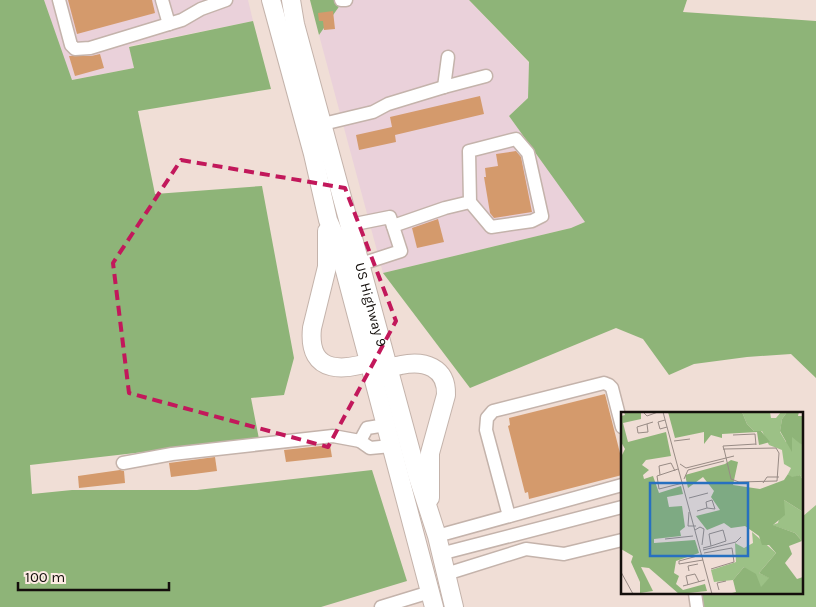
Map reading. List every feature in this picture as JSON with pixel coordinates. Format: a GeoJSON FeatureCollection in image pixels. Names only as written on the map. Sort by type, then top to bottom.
{"type":"FeatureCollection","features":[{"type":"Feature","properties":{"kind":"highway","name":"US Highway 9"},"geometry":{"type":"LineString","coordinates":[[272,0],[313,154],[328,220],[381,362],[437,536],[454,607]]}},
{"type":"Feature","properties":{"kind":"highway","name":"US Highway 9"},"geometry":{"type":"LineString","coordinates":[[292,0],[296,24],[360,264],[381,362],[376,388],[432,599]]}},
{"type":"Feature","properties":{"kind":"highway"},"geometry":{"type":"LineString","coordinates":[[328,220],[327,267],[311,338],[312,346],[319,360],[326,365],[335,367],[381,362],[426,364],[435,369],[444,381],[446,395],[430,453],[431,516]]}},
{"type":"Feature","properties":{"kind":"street"},"geometry":{"type":"LineString","coordinates":[[59,0],[71,45],[75,49],[90,48],[182,20],[201,9],[226,0]]}},
{"type":"Feature","properties":{"kind":"street"},"geometry":{"type":"LineString","coordinates":[[162,0],[169,24]]}},
{"type":"Feature","properties":{"kind":"street"},"geometry":{"type":"LineString","coordinates":[[341,0],[346,0]]}},
{"type":"Feature","properties":{"kind":"street"},"geometry":{"type":"LineString","coordinates":[[444,87],[448,57]]}},
{"type":"Feature","properties":{"kind":"street"},"geometry":{"type":"LineString","coordinates":[[323,124],[372,112],[388,104],[486,76]]}},
{"type":"Feature","properties":{"kind":"street"},"geometry":{"type":"LineString","coordinates":[[516,139],[528,153],[542,216],[532,221],[491,227],[470,202],[469,151],[516,139]]}},
{"type":"Feature","properties":{"kind":"street"},"geometry":{"type":"LineString","coordinates":[[393,226],[445,208],[470,202]]}},
{"type":"Feature","properties":{"kind":"street"},"geometry":{"type":"LineString","coordinates":[[350,225],[390,217],[401,251],[360,264]]}},
{"type":"Feature","properties":{"kind":"street"},"geometry":{"type":"LineString","coordinates":[[509,516],[486,430],[487,418],[493,411],[604,383],[612,388],[621,423]]}},
{"type":"Feature","properties":{"kind":"street"},"geometry":{"type":"LineString","coordinates":[[360,441],[367,428],[386,425]]}},
{"type":"Feature","properties":{"kind":"street"},"geometry":{"type":"LineString","coordinates":[[123,463],[172,454],[333,436],[360,441],[370,448],[391,446]]}},
{"type":"Feature","properties":{"kind":"street"},"geometry":{"type":"LineString","coordinates":[[437,536],[621,484]]}},
{"type":"Feature","properties":{"kind":"street"},"geometry":{"type":"LineString","coordinates":[[440,554],[621,506]]}},
{"type":"Feature","properties":{"kind":"street"},"geometry":{"type":"LineString","coordinates":[[446,574],[526,549],[564,554],[621,540]]}},
{"type":"Feature","properties":{"kind":"street"},"geometry":{"type":"LineString","coordinates":[[694,594],[697,607]]}},
{"type":"Feature","properties":{"kind":"street"},"geometry":{"type":"LineString","coordinates":[[381,607],[396,602],[432,599]]}},
{"type":"Feature","properties":{"kind":"highlighted area"},"geometry":{"type":"Polygon","coordinates":[[[181,160],[345,188],[396,321],[328,447],[129,393],[113,263],[181,160]]]}},
{"type":"Feature","properties":{"kind":"shaded area"},"geometry":{"type":"Polygon","coordinates":[[[44,0],[248,0],[253,21],[129,46],[134,68],[71,80],[44,0]]]}},
{"type":"Feature","properties":{"kind":"shaded area"},"geometry":{"type":"Polygon","coordinates":[[[469,0],[529,63],[528,98],[509,116],[586,222],[571,228],[383,273],[319,35],[343,1],[469,0]]]}},
{"type":"Feature","properties":{"kind":"green space"},"geometry":{"type":"Polygon","coordinates":[[[0,0],[44,0],[72,80],[134,68],[129,47],[253,21],[271,89],[138,111],[155,194],[262,186],[294,358],[284,395],[251,398],[259,439],[30,465],[32,494],[72,490],[197,490],[372,470],[407,581],[321,607],[0,607],[0,0]]]}},
{"type":"Feature","properties":{"kind":"green space"},"geometry":{"type":"Polygon","coordinates":[[[310,0],[347,0],[343,1],[319,35],[310,0]]]}},
{"type":"Feature","properties":{"kind":"green space"},"geometry":{"type":"Polygon","coordinates":[[[469,0],[687,0],[683,12],[816,21],[816,378],[791,354],[747,357],[694,364],[669,375],[643,339],[616,328],[470,388],[383,273],[571,228],[585,222],[509,116],[528,98],[529,62],[469,0]]]}},
{"type":"Feature","properties":{"kind":"green space"},"geometry":{"type":"Polygon","coordinates":[[[816,505],[816,607],[703,607],[699,594],[804,594],[804,515],[816,505]]]}},
{"type":"Feature","properties":{"kind":"building"},"geometry":{"type":"Polygon","coordinates":[[[68,0],[152,0],[155,13],[77,34],[68,0]]]}},
{"type":"Feature","properties":{"kind":"building"},"geometry":{"type":"Polygon","coordinates":[[[333,11],[335,29],[324,30],[323,21],[319,21],[318,13],[333,11]]]}},
{"type":"Feature","properties":{"kind":"building"},"geometry":{"type":"Polygon","coordinates":[[[100,54],[104,68],[75,76],[69,56],[100,54]]]}},
{"type":"Feature","properties":{"kind":"building"},"geometry":{"type":"Polygon","coordinates":[[[480,96],[484,114],[395,135],[396,142],[359,150],[356,135],[392,127],[390,117],[480,96]]]}},
{"type":"Feature","properties":{"kind":"building"},"geometry":{"type":"Polygon","coordinates":[[[516,151],[521,157],[532,212],[494,218],[490,213],[484,177],[486,177],[485,168],[498,166],[496,154],[516,151]]]}},
{"type":"Feature","properties":{"kind":"building"},"geometry":{"type":"Polygon","coordinates":[[[438,219],[444,242],[417,248],[412,228],[438,219]]]}},
{"type":"Feature","properties":{"kind":"building"},"geometry":{"type":"Polygon","coordinates":[[[605,394],[621,457],[621,475],[529,499],[528,492],[525,493],[508,426],[510,425],[509,418],[605,394]]]}},
{"type":"Feature","properties":{"kind":"building"},"geometry":{"type":"Polygon","coordinates":[[[330,445],[332,457],[286,462],[284,450],[330,445]]]}},
{"type":"Feature","properties":{"kind":"building"},"geometry":{"type":"Polygon","coordinates":[[[215,457],[217,471],[171,477],[169,463],[215,457]]]}},
{"type":"Feature","properties":{"kind":"building"},"geometry":{"type":"Polygon","coordinates":[[[124,471],[125,483],[79,488],[78,476],[124,471]]]}}]}
